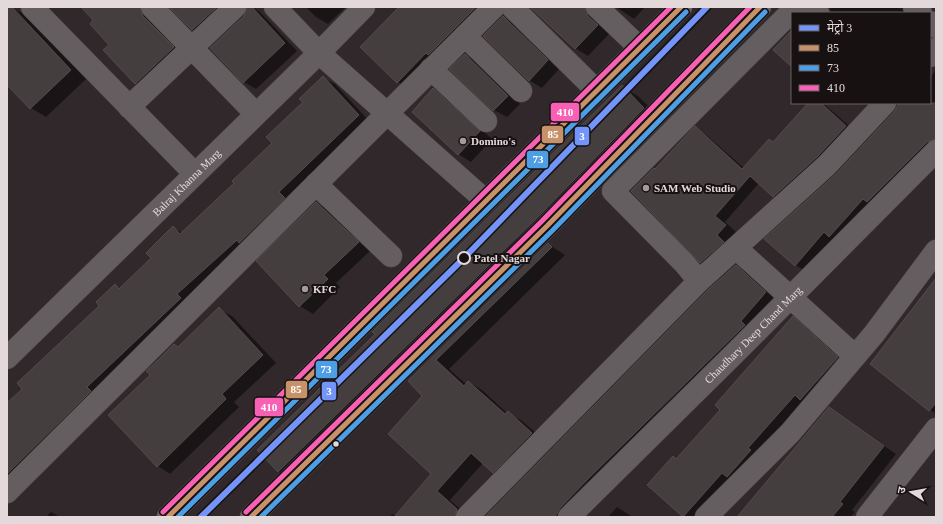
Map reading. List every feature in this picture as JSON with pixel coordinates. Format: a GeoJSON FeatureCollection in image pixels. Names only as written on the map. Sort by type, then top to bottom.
{"type":"FeatureCollection","features":[{"type":"Feature","properties":{"kind":"main road"},"geometry":{"type":"LineString","coordinates":[[168,517],[681,7]]}},
{"type":"Feature","properties":{"kind":"main road"},"geometry":{"type":"LineString","coordinates":[[251,517],[547,226],[760,7]]}},
{"type":"Feature","properties":{"kind":"street"},"geometry":{"type":"LineString","coordinates":[[32,7],[195,174]]}},
{"type":"Feature","properties":{"kind":"street"},"geometry":{"type":"LineString","coordinates":[[152,7],[256,114]]}},
{"type":"Feature","properties":{"kind":"street"},"geometry":{"type":"LineString","coordinates":[[129,107],[235,7]]}},
{"type":"Feature","properties":{"kind":"street"},"geometry":{"type":"LineString","coordinates":[[275,7],[320,53],[486,201]]}},
{"type":"Feature","properties":{"kind":"street","name":"Balraj Khanna Marg"},"geometry":{"type":"LineString","coordinates":[[7,358],[320,53],[364,7]]}},
{"type":"Feature","properties":{"kind":"street"},"geometry":{"type":"LineString","coordinates":[[7,492],[494,7]]}},
{"type":"Feature","properties":{"kind":"street"},"geometry":{"type":"LineString","coordinates":[[512,7],[597,91]]}},
{"type":"Feature","properties":{"kind":"street"},"geometry":{"type":"LineString","coordinates":[[597,7],[640,48]]}},
{"type":"Feature","properties":{"kind":"street"},"geometry":{"type":"LineString","coordinates":[[698,281],[684,263],[613,191],[791,12]]}},
{"type":"Feature","properties":{"kind":"street"},"geometry":{"type":"LineString","coordinates":[[464,36],[522,91]]}},
{"type":"Feature","properties":{"kind":"street"},"geometry":{"type":"LineString","coordinates":[[431,69],[486,120]]}},
{"type":"Feature","properties":{"kind":"street"},"geometry":{"type":"LineString","coordinates":[[467,517],[698,281],[827,165],[885,104]]}},
{"type":"Feature","properties":{"kind":"street","name":"Chaudhary Deep Chand Marg"},"geometry":{"type":"LineString","coordinates":[[569,517],[936,151]]}},
{"type":"Feature","properties":{"kind":"street"},"geometry":{"type":"LineString","coordinates":[[316,184],[391,256]]}},
{"type":"Feature","properties":{"kind":"street"},"geometry":{"type":"LineString","coordinates":[[736,248],[855,356]]}},
{"type":"Feature","properties":{"kind":"street"},"geometry":{"type":"LineString","coordinates":[[706,517],[790,433],[874,334],[936,251]]}},
{"type":"Feature","properties":{"kind":"street"},"geometry":{"type":"LineString","coordinates":[[867,517],[936,428]]}},
{"type":"Feature","properties":{"kind":"building"},"geometry":{"type":"Polygon","coordinates":[[[7,7],[12,7],[71,70],[30,109],[7,85],[7,7]]]}},
{"type":"Feature","properties":{"kind":"building"},"geometry":{"type":"Polygon","coordinates":[[[81,7],[140,7],[143,16],[174,47],[135,84],[103,50],[109,45],[90,24],[93,20],[81,7]]]}},
{"type":"Feature","properties":{"kind":"building"},"geometry":{"type":"Polygon","coordinates":[[[169,7],[217,7],[192,30],[169,7]]]}},
{"type":"Feature","properties":{"kind":"building"},"geometry":{"type":"Polygon","coordinates":[[[247,7],[252,7],[285,43],[243,83],[210,48],[244,16],[247,7]]]}},
{"type":"Feature","properties":{"kind":"building"},"geometry":{"type":"Polygon","coordinates":[[[399,7],[476,7],[428,55],[426,53],[397,83],[360,47],[399,7]]]}},
{"type":"Feature","properties":{"kind":"building"},"geometry":{"type":"Polygon","coordinates":[[[530,7],[585,7],[588,16],[598,25],[575,49],[530,7]]]}},
{"type":"Feature","properties":{"kind":"building"},"geometry":{"type":"Polygon","coordinates":[[[503,16],[548,60],[529,81],[483,36],[503,16]]]}},
{"type":"Feature","properties":{"kind":"building"},"geometry":{"type":"Polygon","coordinates":[[[791,31],[791,66],[773,50],[791,31]]]}},
{"type":"Feature","properties":{"kind":"building"},"geometry":{"type":"Polygon","coordinates":[[[465,54],[508,96],[493,111],[449,69],[465,54]]]}},
{"type":"Feature","properties":{"kind":"building"},"geometry":{"type":"Polygon","coordinates":[[[323,76],[359,115],[279,192],[285,198],[239,243],[237,240],[177,294],[181,298],[87,387],[91,391],[7,474],[7,403],[22,389],[17,383],[99,306],[96,302],[115,284],[119,289],[151,258],[146,253],[173,226],[180,234],[234,183],[232,181],[272,143],[266,137],[303,102],[299,99],[323,76]]]}},
{"type":"Feature","properties":{"kind":"building"},"geometry":{"type":"Polygon","coordinates":[[[622,85],[644,108],[538,217],[278,472],[257,450],[375,334],[372,332],[622,85]]]}},
{"type":"Feature","properties":{"kind":"building"},"geometry":{"type":"Polygon","coordinates":[[[433,88],[480,131],[458,155],[412,112],[433,88]]]}},
{"type":"Feature","properties":{"kind":"building"},"geometry":{"type":"Polygon","coordinates":[[[936,103],[936,139],[927,142],[867,202],[863,199],[829,237],[824,232],[795,266],[764,239],[836,174],[894,112],[898,104],[936,103]]]}},
{"type":"Feature","properties":{"kind":"building"},"geometry":{"type":"Polygon","coordinates":[[[807,104],[822,104],[846,126],[818,156],[773,197],[750,176],[715,216],[726,225],[717,235],[724,242],[700,263],[631,191],[654,168],[655,169],[695,126],[742,169],[769,139],[773,142],[807,104]]]}},
{"type":"Feature","properties":{"kind":"building"},"geometry":{"type":"Polygon","coordinates":[[[316,202],[359,242],[324,275],[328,279],[299,307],[256,261],[316,202]]]}},
{"type":"Feature","properties":{"kind":"building"},"geometry":{"type":"Polygon","coordinates":[[[548,243],[552,247],[436,360],[464,386],[468,381],[505,414],[508,411],[532,433],[493,473],[471,453],[437,491],[457,509],[455,517],[394,517],[431,474],[388,434],[422,396],[408,381],[548,243]]]}},
{"type":"Feature","properties":{"kind":"building"},"geometry":{"type":"Polygon","coordinates":[[[736,265],[766,292],[741,321],[745,325],[588,479],[560,508],[555,517],[485,517],[708,290],[736,265]]]}},
{"type":"Feature","properties":{"kind":"building"},"geometry":{"type":"Polygon","coordinates":[[[936,278],[936,403],[929,411],[870,364],[936,278]]]}},
{"type":"Feature","properties":{"kind":"building"},"geometry":{"type":"Polygon","coordinates":[[[219,307],[263,355],[222,394],[226,399],[157,467],[108,415],[150,375],[146,371],[174,344],[178,347],[219,307]]]}},
{"type":"Feature","properties":{"kind":"building"},"geometry":{"type":"Polygon","coordinates":[[[793,316],[838,357],[800,400],[795,395],[748,448],[751,450],[727,477],[722,473],[683,517],[647,485],[673,456],[676,459],[720,410],[715,405],[793,316]]]}},
{"type":"Feature","properties":{"kind":"building"},"geometry":{"type":"Polygon","coordinates":[[[829,407],[884,446],[840,502],[843,504],[832,517],[737,517],[829,407]]]}},
{"type":"Feature","properties":{"kind":"metro line","name":"3"},"geometry":{"type":"LineString","coordinates":[[201,517],[464,258],[707,7]]}},
{"type":"Feature","properties":{"kind":"transit line","name":"410"},"geometry":{"type":"LineString","coordinates":[[163,512],[671,7]]}},
{"type":"Feature","properties":{"kind":"transit line","name":"85"},"geometry":{"type":"LineString","coordinates":[[168,517],[681,7]]}},
{"type":"Feature","properties":{"kind":"transit line","name":"410"},"geometry":{"type":"LineString","coordinates":[[246,512],[542,221],[750,7]]}},
{"type":"Feature","properties":{"kind":"transit line","name":"85"},"geometry":{"type":"LineString","coordinates":[[251,517],[547,226],[760,7]]}},
{"type":"Feature","properties":{"kind":"transit line","name":"73"},"geometry":{"type":"LineString","coordinates":[[178,517],[686,12]]}},
{"type":"Feature","properties":{"kind":"transit line","name":"73"},"geometry":{"type":"LineString","coordinates":[[261,517],[552,231],[765,12]]}},
{"type":"Feature","properties":{"kind":"place","name":"Domino's"},"geometry":{"type":"Point","coordinates":[463,141]}},
{"type":"Feature","properties":{"kind":"place","name":"SAM Web Studio"},"geometry":{"type":"Point","coordinates":[646,188]}},
{"type":"Feature","properties":{"kind":"place","name":"Patel Nagar"},"geometry":{"type":"Point","coordinates":[464,258]}},
{"type":"Feature","properties":{"kind":"place","name":"KFC"},"geometry":{"type":"Point","coordinates":[305,289]}}]}
